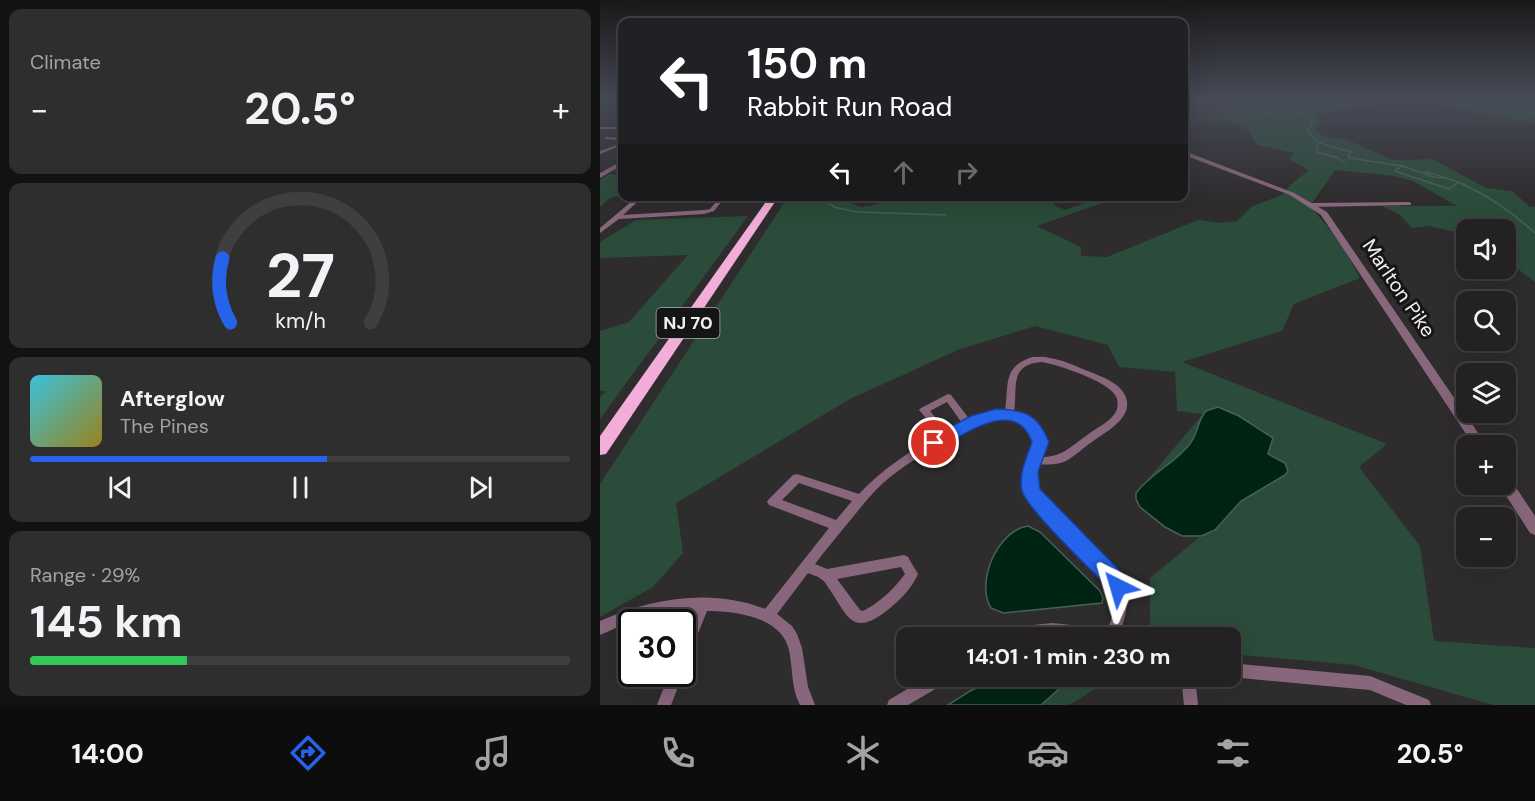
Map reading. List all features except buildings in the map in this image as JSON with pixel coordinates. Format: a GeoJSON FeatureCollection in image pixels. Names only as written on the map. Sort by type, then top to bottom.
{"type":"FeatureCollection","features":[{"type":"Feature","properties":{"kind":"highway","name":"NJ 70"},"geometry":{"type":"LineString","coordinates":[[600,449],[772,201]]}},
{"type":"Feature","properties":{"kind":"street"},"geometry":{"type":"LineString","coordinates":[[606,138],[618,139]]}},
{"type":"Feature","properties":{"kind":"street"},"geometry":{"type":"LineString","coordinates":[[600,153],[618,146]]}},
{"type":"Feature","properties":{"kind":"street","name":"Marlton Pike"},"geometry":{"type":"LineString","coordinates":[[1188,154],[1268,184],[1312,205],[1324,214],[1474,435]]}},
{"type":"Feature","properties":{"kind":"street"},"geometry":{"type":"LineString","coordinates":[[600,176],[618,165]]}},
{"type":"Feature","properties":{"kind":"street"},"geometry":{"type":"LineString","coordinates":[[600,231],[636,201]]}},
{"type":"Feature","properties":{"kind":"street"},"geometry":{"type":"LineString","coordinates":[[617,217],[708,212],[719,201]]}},
{"type":"Feature","properties":{"kind":"street"},"geometry":{"type":"LineString","coordinates":[[1312,205],[1409,204]]}},
{"type":"Feature","properties":{"kind":"street"},"geometry":{"type":"LineString","coordinates":[[1009,414],[1013,404],[1010,390],[1014,373],[1024,364],[1038,359],[1055,361],[1104,381],[1112,386],[1121,397],[1122,405],[1116,417],[1063,458],[1047,462],[1035,460]]}},
{"type":"Feature","properties":{"kind":"street"},"geometry":{"type":"LineString","coordinates":[[945,437],[924,410],[948,397],[969,424]]}},
{"type":"Feature","properties":{"kind":"street"},"geometry":{"type":"LineString","coordinates":[[767,616],[861,499],[888,472],[969,424],[986,417],[1009,414],[1029,422],[1039,434],[1039,450],[1030,472],[1031,491],[1042,506],[1112,577],[1118,587],[1122,598],[1115,627]]}},
{"type":"Feature","properties":{"kind":"street"},"geometry":{"type":"LineString","coordinates":[[839,526],[773,502],[797,478],[861,499]]}},
{"type":"Feature","properties":{"kind":"street"},"geometry":{"type":"LineString","coordinates":[[1513,495],[1535,528]]}},
{"type":"Feature","properties":{"kind":"street"},"geometry":{"type":"LineString","coordinates":[[807,567],[827,574],[904,561],[912,574],[910,581],[903,588],[870,614],[860,617],[855,615],[827,574]]}},
{"type":"Feature","properties":{"kind":"street"},"geometry":{"type":"LineString","coordinates":[[696,622],[704,603]]}},
{"type":"Feature","properties":{"kind":"street"},"geometry":{"type":"LineString","coordinates":[[600,628],[630,616],[704,603],[733,604],[767,616],[788,631],[793,644],[801,696],[808,705]]}},
{"type":"Feature","properties":{"kind":"street"},"geometry":{"type":"LineString","coordinates":[[1241,671],[1370,683],[1424,705]]}},
{"type":"Feature","properties":{"kind":"street"},"geometry":{"type":"LineString","coordinates":[[664,705],[671,687]]}},
{"type":"Feature","properties":{"kind":"street"},"geometry":{"type":"LineString","coordinates":[[894,705],[925,687]]}},
{"type":"Feature","properties":{"kind":"street"},"geometry":{"type":"LineString","coordinates":[[1189,687],[1191,705]]}},
{"type":"Feature","properties":{"kind":"shaded area"},"geometry":{"type":"Polygon","coordinates":[[[1249,132],[1318,132],[1322,136],[1347,140],[1393,160],[1433,159],[1486,188],[1512,191],[1530,207],[1535,207],[1535,282],[1516,268],[1516,219],[1456,219],[1455,232],[1429,226],[1412,228],[1399,214],[1382,206],[1457,206],[1413,181],[1395,176],[1335,170],[1310,206],[1341,243],[1360,278],[1294,304],[1282,331],[1182,362],[1387,444],[1359,467],[1420,546],[1434,641],[1535,648],[1535,705],[1493,705],[1354,665],[1241,655],[1241,627],[1150,627],[1150,578],[1201,536],[1136,493],[1203,414],[1177,411],[1175,372],[1119,367],[1108,345],[1035,326],[960,349],[850,399],[676,503],[683,553],[653,587],[600,617],[600,484],[785,201],[846,201],[861,207],[887,201],[1052,201],[1055,206],[1065,210],[1091,201],[1108,201],[1037,226],[1081,247],[1081,256],[1107,257],[1198,220],[1220,223],[1237,221],[1251,207],[1284,194],[1289,186],[1309,170],[1289,159],[1294,153],[1257,145],[1249,132]]]}},
{"type":"Feature","properties":{"kind":"shaded area"},"geometry":{"type":"Polygon","coordinates":[[[609,174],[618,175],[616,186],[618,196],[609,199],[600,207],[600,180],[609,174]]]}},
{"type":"Feature","properties":{"kind":"shaded area"},"geometry":{"type":"Polygon","coordinates":[[[748,216],[600,419],[600,397],[606,391],[600,391],[600,331],[629,322],[688,255],[600,258],[600,242],[636,220],[748,216]]]}},
{"type":"Feature","properties":{"kind":"shaded area"},"geometry":{"type":"Polygon","coordinates":[[[1218,407],[1239,416],[1273,438],[1268,454],[1285,463],[1288,471],[1241,501],[1215,530],[1201,536],[1182,536],[1165,527],[1140,507],[1136,493],[1189,445],[1206,411],[1218,407]]]}},
{"type":"Feature","properties":{"kind":"shaded area"},"geometry":{"type":"Polygon","coordinates":[[[1028,526],[1040,532],[1100,591],[1103,598],[1102,603],[1003,613],[991,608],[986,585],[992,559],[1007,537],[1028,526]]]}},
{"type":"Feature","properties":{"kind":"shaded area"},"geometry":{"type":"Polygon","coordinates":[[[979,687],[1061,687],[1041,705],[948,705],[979,687]]]}},
{"type":"Feature","properties":{"kind":"shaded area"},"geometry":{"type":"Polygon","coordinates":[[[988,687],[1099,687],[1069,705],[956,705],[988,687]]]}},
{"type":"Feature","properties":{"kind":"waterway"},"geometry":{"type":"LineString","coordinates":[[1308,132],[1327,145],[1351,152],[1348,155],[1350,158],[1403,166],[1433,177],[1446,178]]}},
{"type":"Feature","properties":{"kind":"waterway"},"geometry":{"type":"LineString","coordinates":[[1321,143],[1318,144],[1317,152],[1338,158],[1345,163]]}},
{"type":"Feature","properties":{"kind":"waterway"},"geometry":{"type":"LineString","coordinates":[[1402,166],[1395,171],[1449,189],[1457,183]]}},
{"type":"Feature","properties":{"kind":"waterway"},"geometry":{"type":"LineString","coordinates":[[1425,172],[1456,181],[1484,195],[1535,233]]}},
{"type":"Feature","properties":{"kind":"waterway"},"geometry":{"type":"LineString","coordinates":[[826,201],[834,207],[857,212],[946,215]]}},
{"type":"Feature","properties":{"kind":"route"},"geometry":{"type":"LineString","coordinates":[[934,443],[976,420],[996,414],[1014,415],[1029,422],[1039,434],[1041,442],[1030,472],[1031,491],[1042,506],[1112,577],[1118,587]]}}]}
